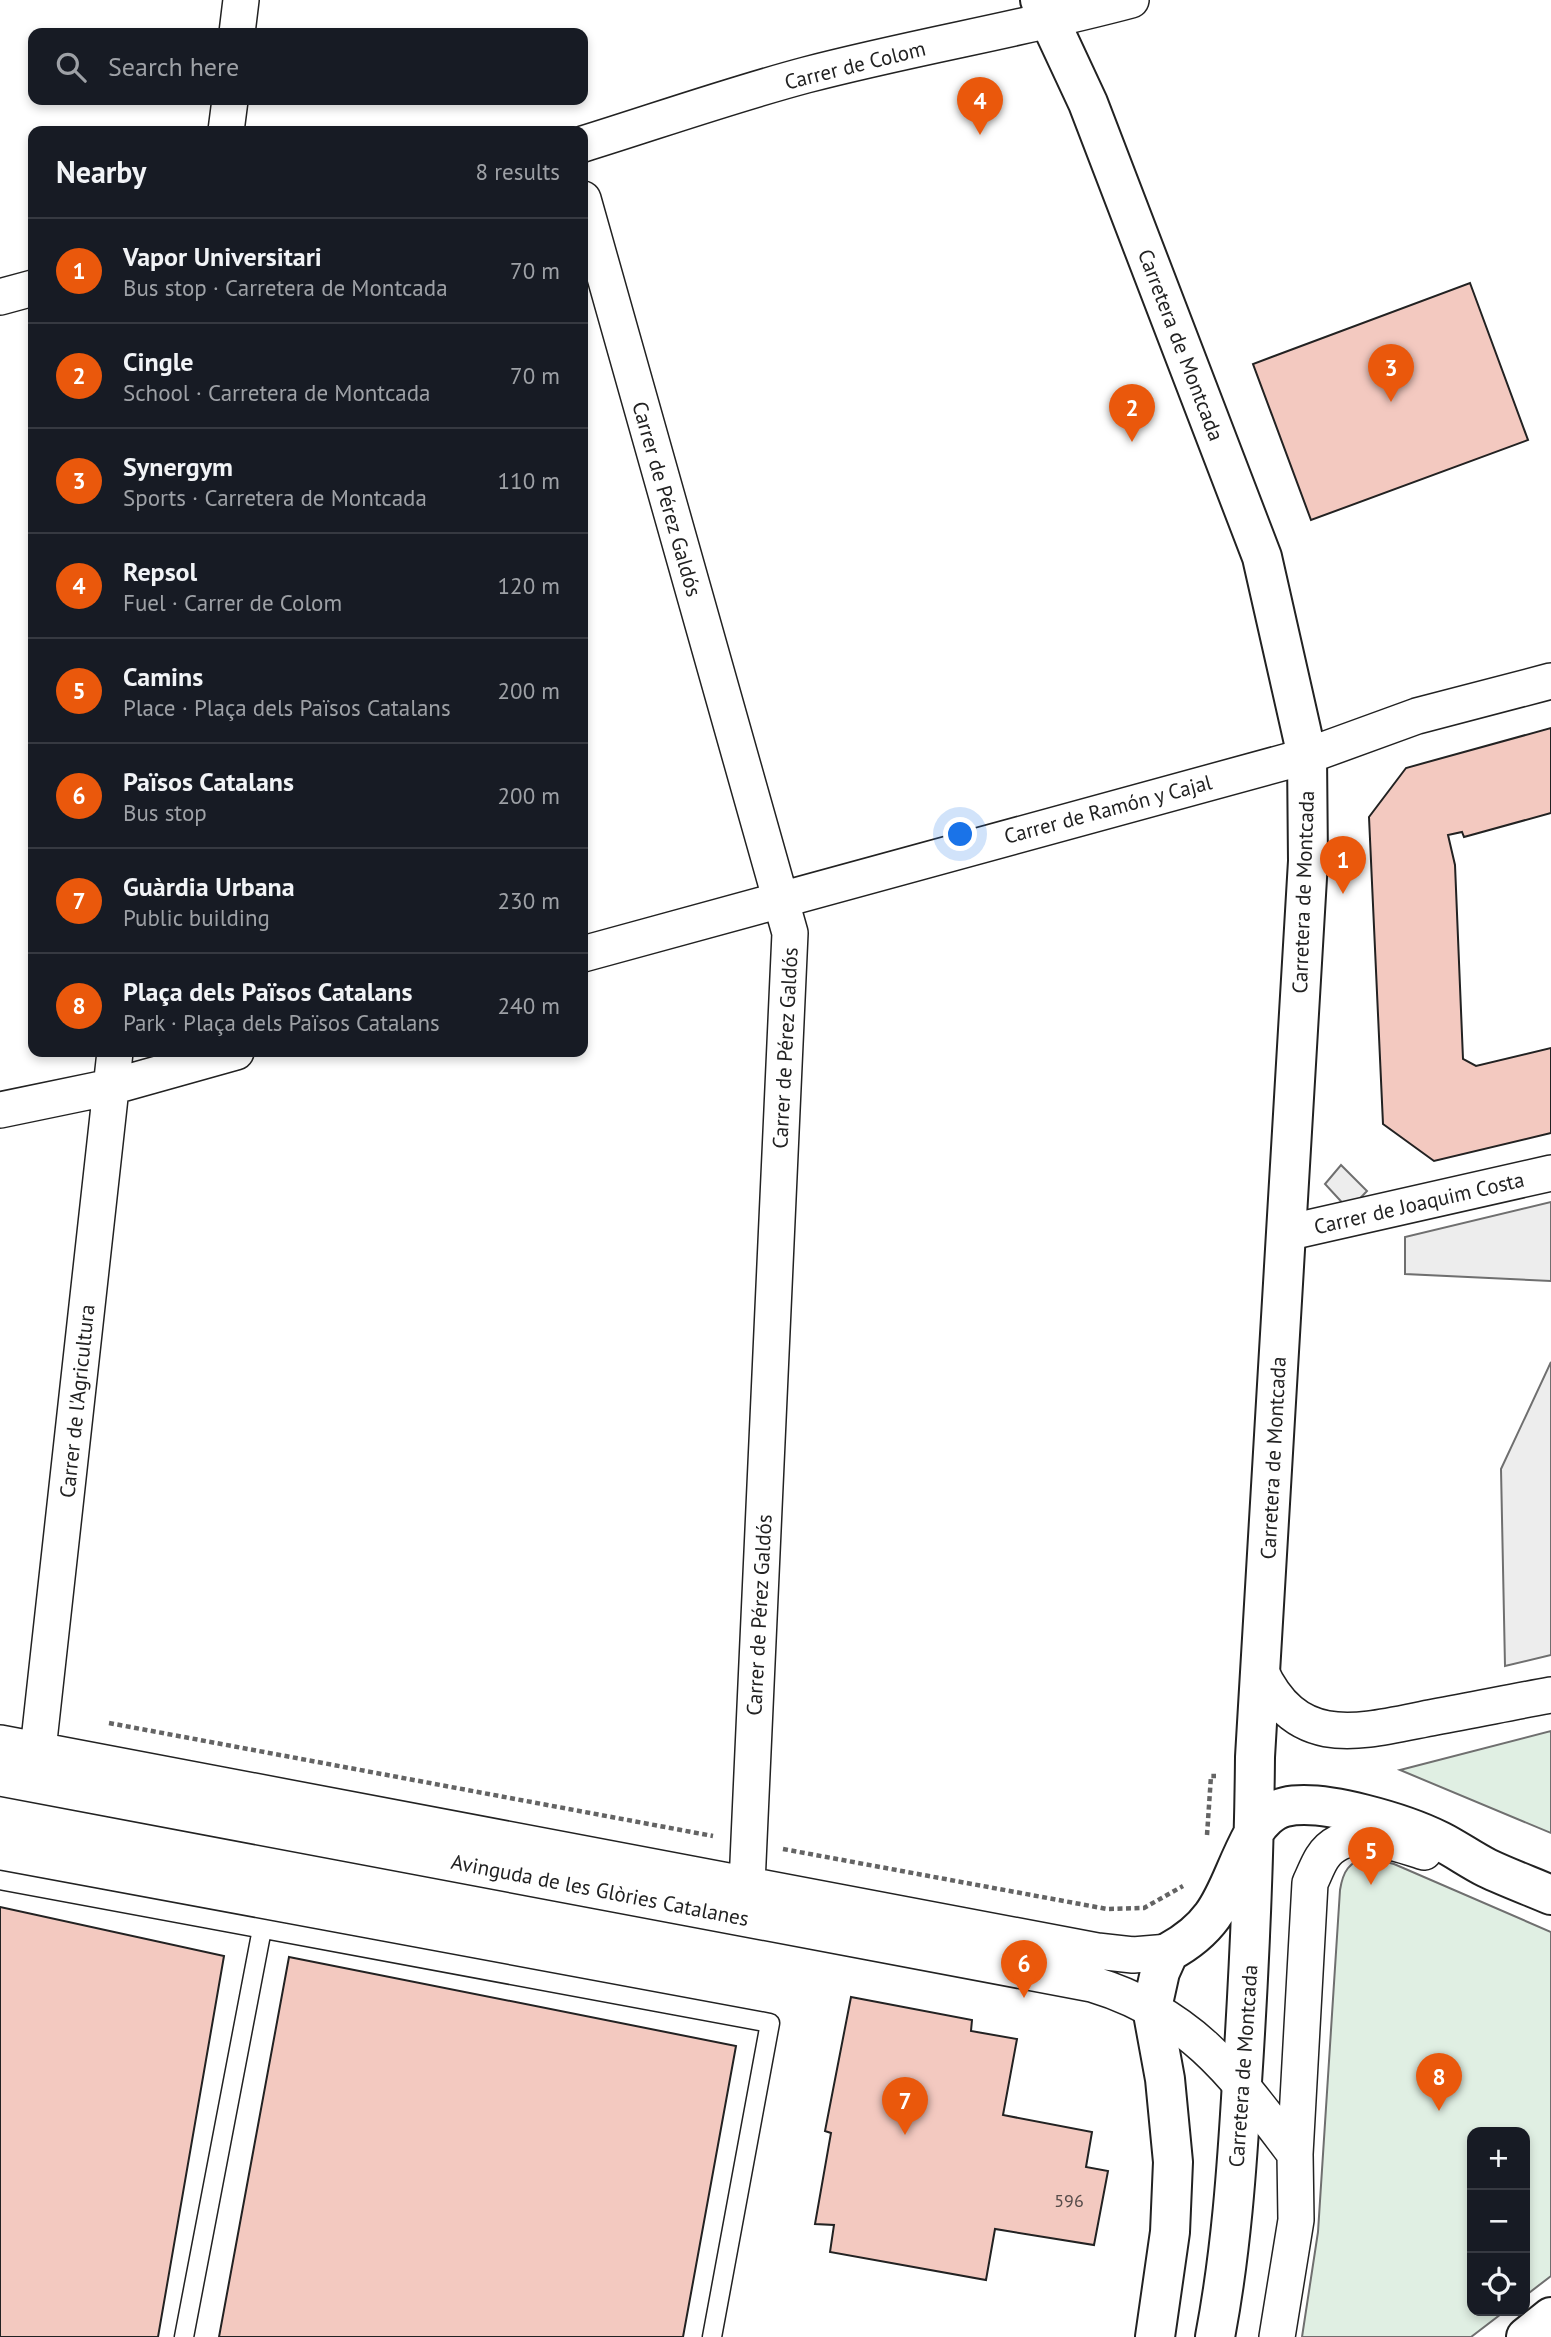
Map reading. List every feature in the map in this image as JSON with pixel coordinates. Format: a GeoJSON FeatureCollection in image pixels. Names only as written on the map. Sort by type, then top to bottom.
{"type":"FeatureCollection","features":[{"type":"Feature","properties":{"kind":"street"},"geometry":{"type":"LineString","coordinates":[[238,28],[241,0]]}},
{"type":"Feature","properties":{"kind":"street","name":"Carrer de Colom"},"geometry":{"type":"LineString","coordinates":[[588,142],[805,76],[986,33],[1044,11],[1131,0]]}},
{"type":"Feature","properties":{"kind":"street","name":"Carretera de Montcada"},"geometry":{"type":"LineString","coordinates":[[1044,11],[1097,127],[1262,557],[1307,756],[1308,861],[1260,1670],[1247,2006],[1233,2212],[1215,2337]]}},
{"type":"Feature","properties":{"kind":"street"},"geometry":{"type":"LineString","coordinates":[[227,126],[229,105]]}},
{"type":"Feature","properties":{"kind":"street","name":"Carrer de Pérez Galdós"},"geometry":{"type":"LineString","coordinates":[[588,217],[790,933],[747,1884]]}},
{"type":"Feature","properties":{"kind":"street"},"geometry":{"type":"LineString","coordinates":[[0,297],[28,289]]}},
{"type":"Feature","properties":{"kind":"street","name":"Carrer de Ramón y Cajal"},"geometry":{"type":"LineString","coordinates":[[588,953],[778,898],[1307,756],[1417,716],[1551,681]]}},
{"type":"Feature","properties":{"kind":"street","name":"Carrer de l'Agricultura"},"geometry":{"type":"LineString","coordinates":[[38,1750],[114,1057]]}},
{"type":"Feature","properties":{"kind":"street"},"geometry":{"type":"LineString","coordinates":[[0,1110],[111,1087],[218,1057]]}},
{"type":"Feature","properties":{"kind":"street","name":"Carrer de Joaquim Costa"},"geometry":{"type":"LineString","coordinates":[[1286,1233],[1551,1173]]}},
{"type":"Feature","properties":{"kind":"street"},"geometry":{"type":"LineString","coordinates":[[1260,1670],[1271,1693],[1287,1712],[1309,1724],[1352,1733],[1551,1695]]}},
{"type":"Feature","properties":{"kind":"street","name":"Avinguda de les Glòries Catalanes"},"geometry":{"type":"LineString","coordinates":[[0,1743],[1097,1951],[1133,1955],[1169,1952]]}},
{"type":"Feature","properties":{"kind":"street","name":"Avinguda de les Glòries Catalanes"},"geometry":{"type":"LineString","coordinates":[[0,1778],[1033,1970],[1109,1989],[1152,2008],[1190,2033],[1242,2083],[1294,2154]]}},
{"type":"Feature","properties":{"kind":"street"},"geometry":{"type":"LineString","coordinates":[[1255,1831],[1268,1815],[1286,1807],[1330,1809],[1378,1817],[1439,1841],[1487,1867],[1551,1895]]}},
{"type":"Feature","properties":{"kind":"street","name":"Carretera de Montcada"},"geometry":{"type":"LineString","coordinates":[[1169,1952],[1193,1939],[1215,1916],[1255,1831]]}},
{"type":"Feature","properties":{"kind":"street"},"geometry":{"type":"LineString","coordinates":[[1277,2337],[1296,2220],[1294,2154],[1307,1909],[1310,1884],[1322,1856],[1339,1844],[1361,1837],[1388,1839],[1461,1864],[1487,1867]]}},
{"type":"Feature","properties":{"kind":"street"},"geometry":{"type":"LineString","coordinates":[[1155,2337],[1173,2204],[1173,2162],[1166,2079],[1152,2008],[1160,1972],[1169,1952]]}},
{"type":"Feature","properties":{"kind":"street"},"geometry":{"type":"LineString","coordinates":[[1190,2033],[1224,2029],[1247,2006]]}},
{"type":"Feature","properties":{"kind":"street"},"geometry":{"type":"LineString","coordinates":[[1162,2293],[1222,2299]]}},
{"type":"Feature","properties":{"kind":"street"},"geometry":{"type":"LineString","coordinates":[[1525,2337],[1551,2318]]}},
{"type":"Feature","properties":{"kind":"lane"},"geometry":{"type":"LineString","coordinates":[[0,1880],[770,2023],[712,2337]]}},
{"type":"Feature","properties":{"kind":"lane"},"geometry":{"type":"LineString","coordinates":[[184,2337],[262,1929]]}},
{"type":"Feature","properties":{"kind":"path"},"geometry":{"type":"LineString","coordinates":[[100,1721],[1107,1909]]}},
{"type":"Feature","properties":{"kind":"green space"},"geometry":{"type":"Polygon","coordinates":[[[1551,1731],[1551,1833],[1400,1770],[1551,1731]]]}},
{"type":"Feature","properties":{"kind":"green space"},"geometry":{"type":"Polygon","coordinates":[[[1367,1857],[1394,1864],[1551,1932],[1551,2276],[1530,2292],[1530,2127],[1467,2127],[1467,2316],[1498,2316],[1471,2337],[1302,2337],[1318,2232],[1340,1890],[1348,1868],[1367,1857]]]}},
{"type":"Feature","properties":{"kind":"shaded area"},"geometry":{"type":"Polygon","coordinates":[[[1341,1165],[1367,1191],[1349,1210],[1325,1184],[1341,1165]]]}},
{"type":"Feature","properties":{"kind":"shaded area"},"geometry":{"type":"Polygon","coordinates":[[[1551,1202],[1551,1281],[1405,1274],[1405,1237],[1551,1202]]]}},
{"type":"Feature","properties":{"kind":"shaded area"},"geometry":{"type":"Polygon","coordinates":[[[1551,1362],[1551,1655],[1505,1666],[1501,1469],[1551,1362]]]}},
{"type":"Feature","properties":{"kind":"building"},"geometry":{"type":"Polygon","coordinates":[[[1470,283],[1528,440],[1311,520],[1253,364],[1470,283]]]}},
{"type":"Feature","properties":{"kind":"building"},"geometry":{"type":"Polygon","coordinates":[[[1551,728],[1551,813],[1464,837],[1462,832],[1448,835],[1455,865],[1463,1059],[1476,1066],[1551,1048],[1551,1133],[1434,1161],[1383,1124],[1369,817],[1406,768],[1551,728]]]}},
{"type":"Feature","properties":{"kind":"building"},"geometry":{"type":"Polygon","coordinates":[[[0,1907],[224,1956],[158,2337],[0,2337],[0,1907]]]}},
{"type":"Feature","properties":{"kind":"building"},"geometry":{"type":"Polygon","coordinates":[[[289,1957],[736,2046],[683,2337],[219,2337],[289,1957]]]}},
{"type":"Feature","properties":{"kind":"building"},"geometry":{"type":"Polygon","coordinates":[[[851,1997],[972,2020],[971,2031],[1017,2039],[1003,2115],[1092,2132],[1086,2167],[1108,2171],[1094,2245],[995,2229],[986,2280],[830,2252],[834,2225],[815,2224],[831,2133],[825,2131],[851,1997]]]}},
{"type":"Feature","properties":{"kind":"place","name":"Repsol"},"geometry":{"type":"Point","coordinates":[980,135]}},
{"type":"Feature","properties":{"kind":"place","name":"Synergym"},"geometry":{"type":"Point","coordinates":[1391,402]}},
{"type":"Feature","properties":{"kind":"place","name":"Cingle"},"geometry":{"type":"Point","coordinates":[1132,442]}},
{"type":"Feature","properties":{"kind":"place","name":"Vapor Universitari"},"geometry":{"type":"Point","coordinates":[1343,894]}},
{"type":"Feature","properties":{"kind":"place","name":"Camins"},"geometry":{"type":"Point","coordinates":[1371,1885]}},
{"type":"Feature","properties":{"kind":"place","name":"Països Catalans"},"geometry":{"type":"Point","coordinates":[1024,1998]}},
{"type":"Feature","properties":{"kind":"place","name":"Plaça dels Països Catalans"},"geometry":{"type":"Point","coordinates":[1439,2111]}},
{"type":"Feature","properties":{"kind":"place","name":"Guàrdia Urbana"},"geometry":{"type":"Point","coordinates":[905,2135]}}]}
